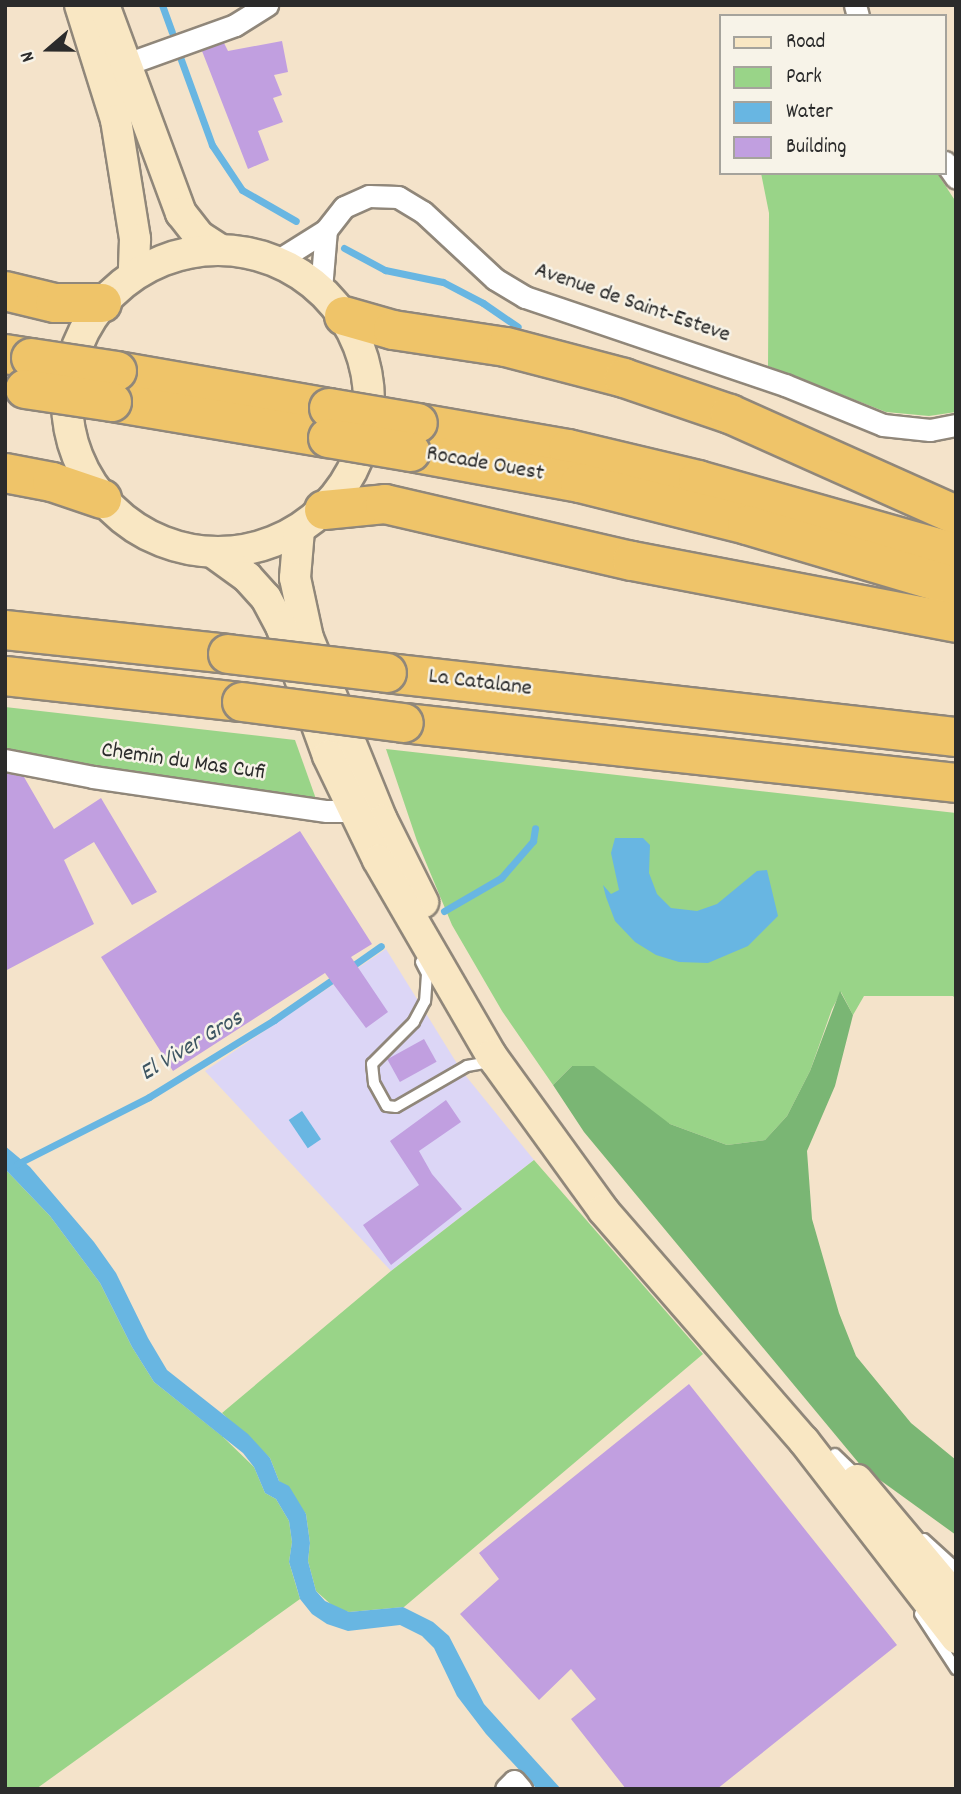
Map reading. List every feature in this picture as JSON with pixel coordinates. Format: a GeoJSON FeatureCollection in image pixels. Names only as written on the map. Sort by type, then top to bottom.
{"type":"FeatureCollection","features":[{"type":"Feature","properties":{"kind":"highway"},"geometry":{"type":"LineString","coordinates":[[5,292],[55,303],[102,303]]}},
{"type":"Feature","properties":{"kind":"highway"},"geometry":{"type":"LineString","coordinates":[[332,303],[393,330],[506,346],[624,378],[730,414],[956,515]]}},
{"type":"Feature","properties":{"kind":"highway","name":"Rocade Ouest"},"geometry":{"type":"LineString","coordinates":[[17,372],[414,437],[568,449],[698,480],[956,553]]}},
{"type":"Feature","properties":{"kind":"highway","name":"Rocade Ouest"},"geometry":{"type":"LineString","coordinates":[[414,437],[747,525],[956,587]]}},
{"type":"Feature","properties":{"kind":"highway"},"geometry":{"type":"LineString","coordinates":[[5,473],[52,482],[102,499]]}},
{"type":"Feature","properties":{"kind":"highway"},"geometry":{"type":"LineString","coordinates":[[311,520],[385,504],[632,561],[956,623]]}},
{"type":"Feature","properties":{"kind":"highway","name":"La Catalane"},"geometry":{"type":"LineString","coordinates":[[5,630],[956,737]]}},
{"type":"Feature","properties":{"kind":"highway","name":"La Catalane"},"geometry":{"type":"LineString","coordinates":[[5,676],[956,783]]}},
{"type":"Feature","properties":{"kind":"main road"},"geometry":{"type":"LineString","coordinates":[[80,5],[116,120],[135,239],[134,274]]}},
{"type":"Feature","properties":{"kind":"main road"},"geometry":{"type":"LineString","coordinates":[[104,5],[181,213],[199,236],[219,249]]}},
{"type":"Feature","properties":{"kind":"main road"},"geometry":{"type":"LineString","coordinates":[[219,249],[277,261],[332,303],[362,354],[369,395],[365,437],[349,476],[311,520],[258,548],[214,553],[176,547],[142,532],[102,499],[76,453],[67,401],[76,348],[102,303],[134,274],[174,255],[219,249]]}},
{"type":"Feature","properties":{"kind":"main road"},"geometry":{"type":"LineString","coordinates":[[311,520],[295,578],[307,638],[382,820],[445,943],[490,1019],[572,1141],[956,1598]]}},
{"type":"Feature","properties":{"kind":"main road"},"geometry":{"type":"LineString","coordinates":[[214,553],[247,577],[266,597],[328,756],[353,811],[378,860],[491,1055],[603,1210],[804,1441],[956,1638]]}},
{"type":"Feature","properties":{"kind":"street"},"geometry":{"type":"LineString","coordinates":[[124,65],[235,25],[267,5]]}},
{"type":"Feature","properties":{"kind":"street","name":"Avenue de Saint-Esteve"},"geometry":{"type":"LineString","coordinates":[[277,261],[326,230],[344,207],[369,196],[398,197],[423,212],[495,279],[525,297],[785,385],[883,425],[930,430],[956,425]]}},
{"type":"Feature","properties":{"kind":"street"},"geometry":{"type":"LineString","coordinates":[[326,230],[332,303]]}},
{"type":"Feature","properties":{"kind":"street","name":"Chemin du Mas Cufi"},"geometry":{"type":"LineString","coordinates":[[5,760],[93,777],[300,807],[353,811]]}},
{"type":"Feature","properties":{"kind":"street"},"geometry":{"type":"LineString","coordinates":[[506,1789],[514,1781],[521,1789]]}},
{"type":"Feature","properties":{"kind":"lane"},"geometry":{"type":"LineString","coordinates":[[378,860],[427,974],[425,1001],[414,1022],[372,1064],[374,1083],[387,1106],[396,1107],[467,1066],[484,1063],[572,1181],[603,1210]]}},
{"type":"Feature","properties":{"kind":"lane"},"geometry":{"type":"LineString","coordinates":[[835,1454],[956,1568]]}},
{"type":"Feature","properties":{"kind":"lane"},"geometry":{"type":"LineString","coordinates":[[890,1555],[907,1593],[956,1669]]}},
{"type":"Feature","properties":{"kind":"shaded area"},"geometry":{"type":"Polygon","coordinates":[[[386,949],[461,1070],[534,1160],[391,1271],[205,1071],[386,949]]]}},
{"type":"Feature","properties":{"kind":"green space"},"geometry":{"type":"Polygon","coordinates":[[[761,175],[938,175],[956,202],[956,412],[929,416],[886,412],[768,366],[769,213],[761,175]]]}},
{"type":"Feature","properties":{"kind":"green space"},"geometry":{"type":"Polygon","coordinates":[[[5,707],[295,740],[316,799],[95,767],[5,750],[5,707]]]}},
{"type":"Feature","properties":{"kind":"green space"},"geometry":{"type":"Polygon","coordinates":[[[386,749],[956,813],[956,999],[953,996],[864,996],[853,1015],[841,992],[832,1009],[810,1071],[787,1116],[765,1140],[727,1145],[670,1124],[572,1066],[553,1085],[502,1011],[452,925],[417,841],[386,749]]]}},
{"type":"Feature","properties":{"kind":"green space"},"geometry":{"type":"Polygon","coordinates":[[[840,991],[853,1015],[835,1086],[807,1151],[812,1219],[839,1313],[856,1356],[911,1423],[956,1460],[956,1535],[862,1467],[584,1132],[553,1085],[572,1066],[594,1066],[670,1124],[727,1145],[765,1140],[787,1116],[810,1071],[840,991]]]}},
{"type":"Feature","properties":{"kind":"green space"},"geometry":{"type":"Polygon","coordinates":[[[534,1160],[703,1354],[404,1607],[349,1612],[335,1608],[316,1591],[308,1561],[310,1543],[306,1514],[279,1481],[270,1458],[222,1413],[391,1271],[534,1160]]]}},
{"type":"Feature","properties":{"kind":"green space"},"geometry":{"type":"Polygon","coordinates":[[[5,1169],[50,1216],[100,1283],[132,1347],[154,1382],[222,1436],[225,1434],[223,1437],[254,1467],[265,1493],[276,1499],[289,1521],[292,1542],[289,1562],[300,1599],[36,1789],[5,1789],[5,1169]]]}},
{"type":"Feature","properties":{"kind":"water"},"geometry":{"type":"Polygon","coordinates":[[[615,838],[643,838],[650,845],[649,873],[657,894],[671,908],[697,911],[717,904],[757,871],[767,870],[778,916],[748,946],[708,963],[679,962],[656,955],[635,942],[615,921],[606,897],[603,885],[611,894],[619,890],[611,853],[615,838]]]}},
{"type":"Feature","properties":{"kind":"water"},"geometry":{"type":"Polygon","coordinates":[[[302,1111],[321,1139],[308,1148],[289,1120],[302,1111]]]}},
{"type":"Feature","properties":{"kind":"water"},"geometry":{"type":"Polygon","coordinates":[[[5,1146],[30,1167],[94,1242],[116,1273],[167,1370],[248,1434],[270,1458],[279,1481],[289,1486],[306,1514],[310,1543],[308,1561],[316,1591],[325,1601],[349,1612],[403,1607],[433,1622],[449,1636],[484,1704],[561,1789],[537,1789],[486,1734],[457,1696],[434,1648],[422,1636],[400,1625],[348,1631],[327,1624],[312,1614],[300,1599],[289,1562],[292,1542],[289,1521],[276,1499],[265,1493],[254,1467],[243,1453],[154,1382],[132,1347],[100,1283],[50,1216],[5,1169],[5,1146]]]}},
{"type":"Feature","properties":{"kind":"building"},"geometry":{"type":"Polygon","coordinates":[[[282,41],[288,72],[274,75],[282,95],[273,98],[283,122],[258,131],[269,160],[248,169],[202,51],[224,43],[228,51],[282,41]]]}},
{"type":"Feature","properties":{"kind":"building"},"geometry":{"type":"Polygon","coordinates":[[[5,773],[24,777],[54,829],[101,798],[157,892],[132,905],[94,842],[64,860],[94,924],[5,971],[5,773]]]}},
{"type":"Feature","properties":{"kind":"building"},"geometry":{"type":"Polygon","coordinates":[[[300,831],[372,944],[351,957],[388,1012],[366,1028],[325,973],[173,1071],[101,957],[300,831]]]}},
{"type":"Feature","properties":{"kind":"building"},"geometry":{"type":"Polygon","coordinates":[[[424,1039],[437,1062],[400,1082],[387,1059],[424,1039]]]}},
{"type":"Feature","properties":{"kind":"building"},"geometry":{"type":"Polygon","coordinates":[[[446,1100],[461,1122],[419,1151],[432,1174],[462,1209],[391,1265],[363,1225],[419,1185],[390,1141],[446,1100]]]}},
{"type":"Feature","properties":{"kind":"building"},"geometry":{"type":"Polygon","coordinates":[[[689,1384],[897,1645],[717,1789],[626,1789],[571,1719],[596,1699],[571,1669],[539,1700],[460,1614],[499,1579],[479,1553],[689,1384]]]}},
{"type":"Feature","properties":{"kind":"waterway","name":"El Viver Gros"},"geometry":{"type":"LineString","coordinates":[[162,5],[172,32]]}},
{"type":"Feature","properties":{"kind":"waterway","name":"El Viver Gros"},"geometry":{"type":"LineString","coordinates":[[180,57],[212,145],[242,190],[296,221]]}},
{"type":"Feature","properties":{"kind":"waterway","name":"El Viver Gros"},"geometry":{"type":"LineString","coordinates":[[344,248],[385,270],[443,282],[483,303],[518,327]]}},
{"type":"Feature","properties":{"kind":"waterway","name":"El Viver Gros"},"geometry":{"type":"LineString","coordinates":[[444,911],[501,878],[533,841],[535,828]]}},
{"type":"Feature","properties":{"kind":"waterway","name":"El Viver Gros"},"geometry":{"type":"LineString","coordinates":[[348,969],[381,946]]}},
{"type":"Feature","properties":{"kind":"waterway","name":"El Viver Gros"},"geometry":{"type":"LineString","coordinates":[[17,1164],[149,1097],[274,1020],[339,975]]}}]}
